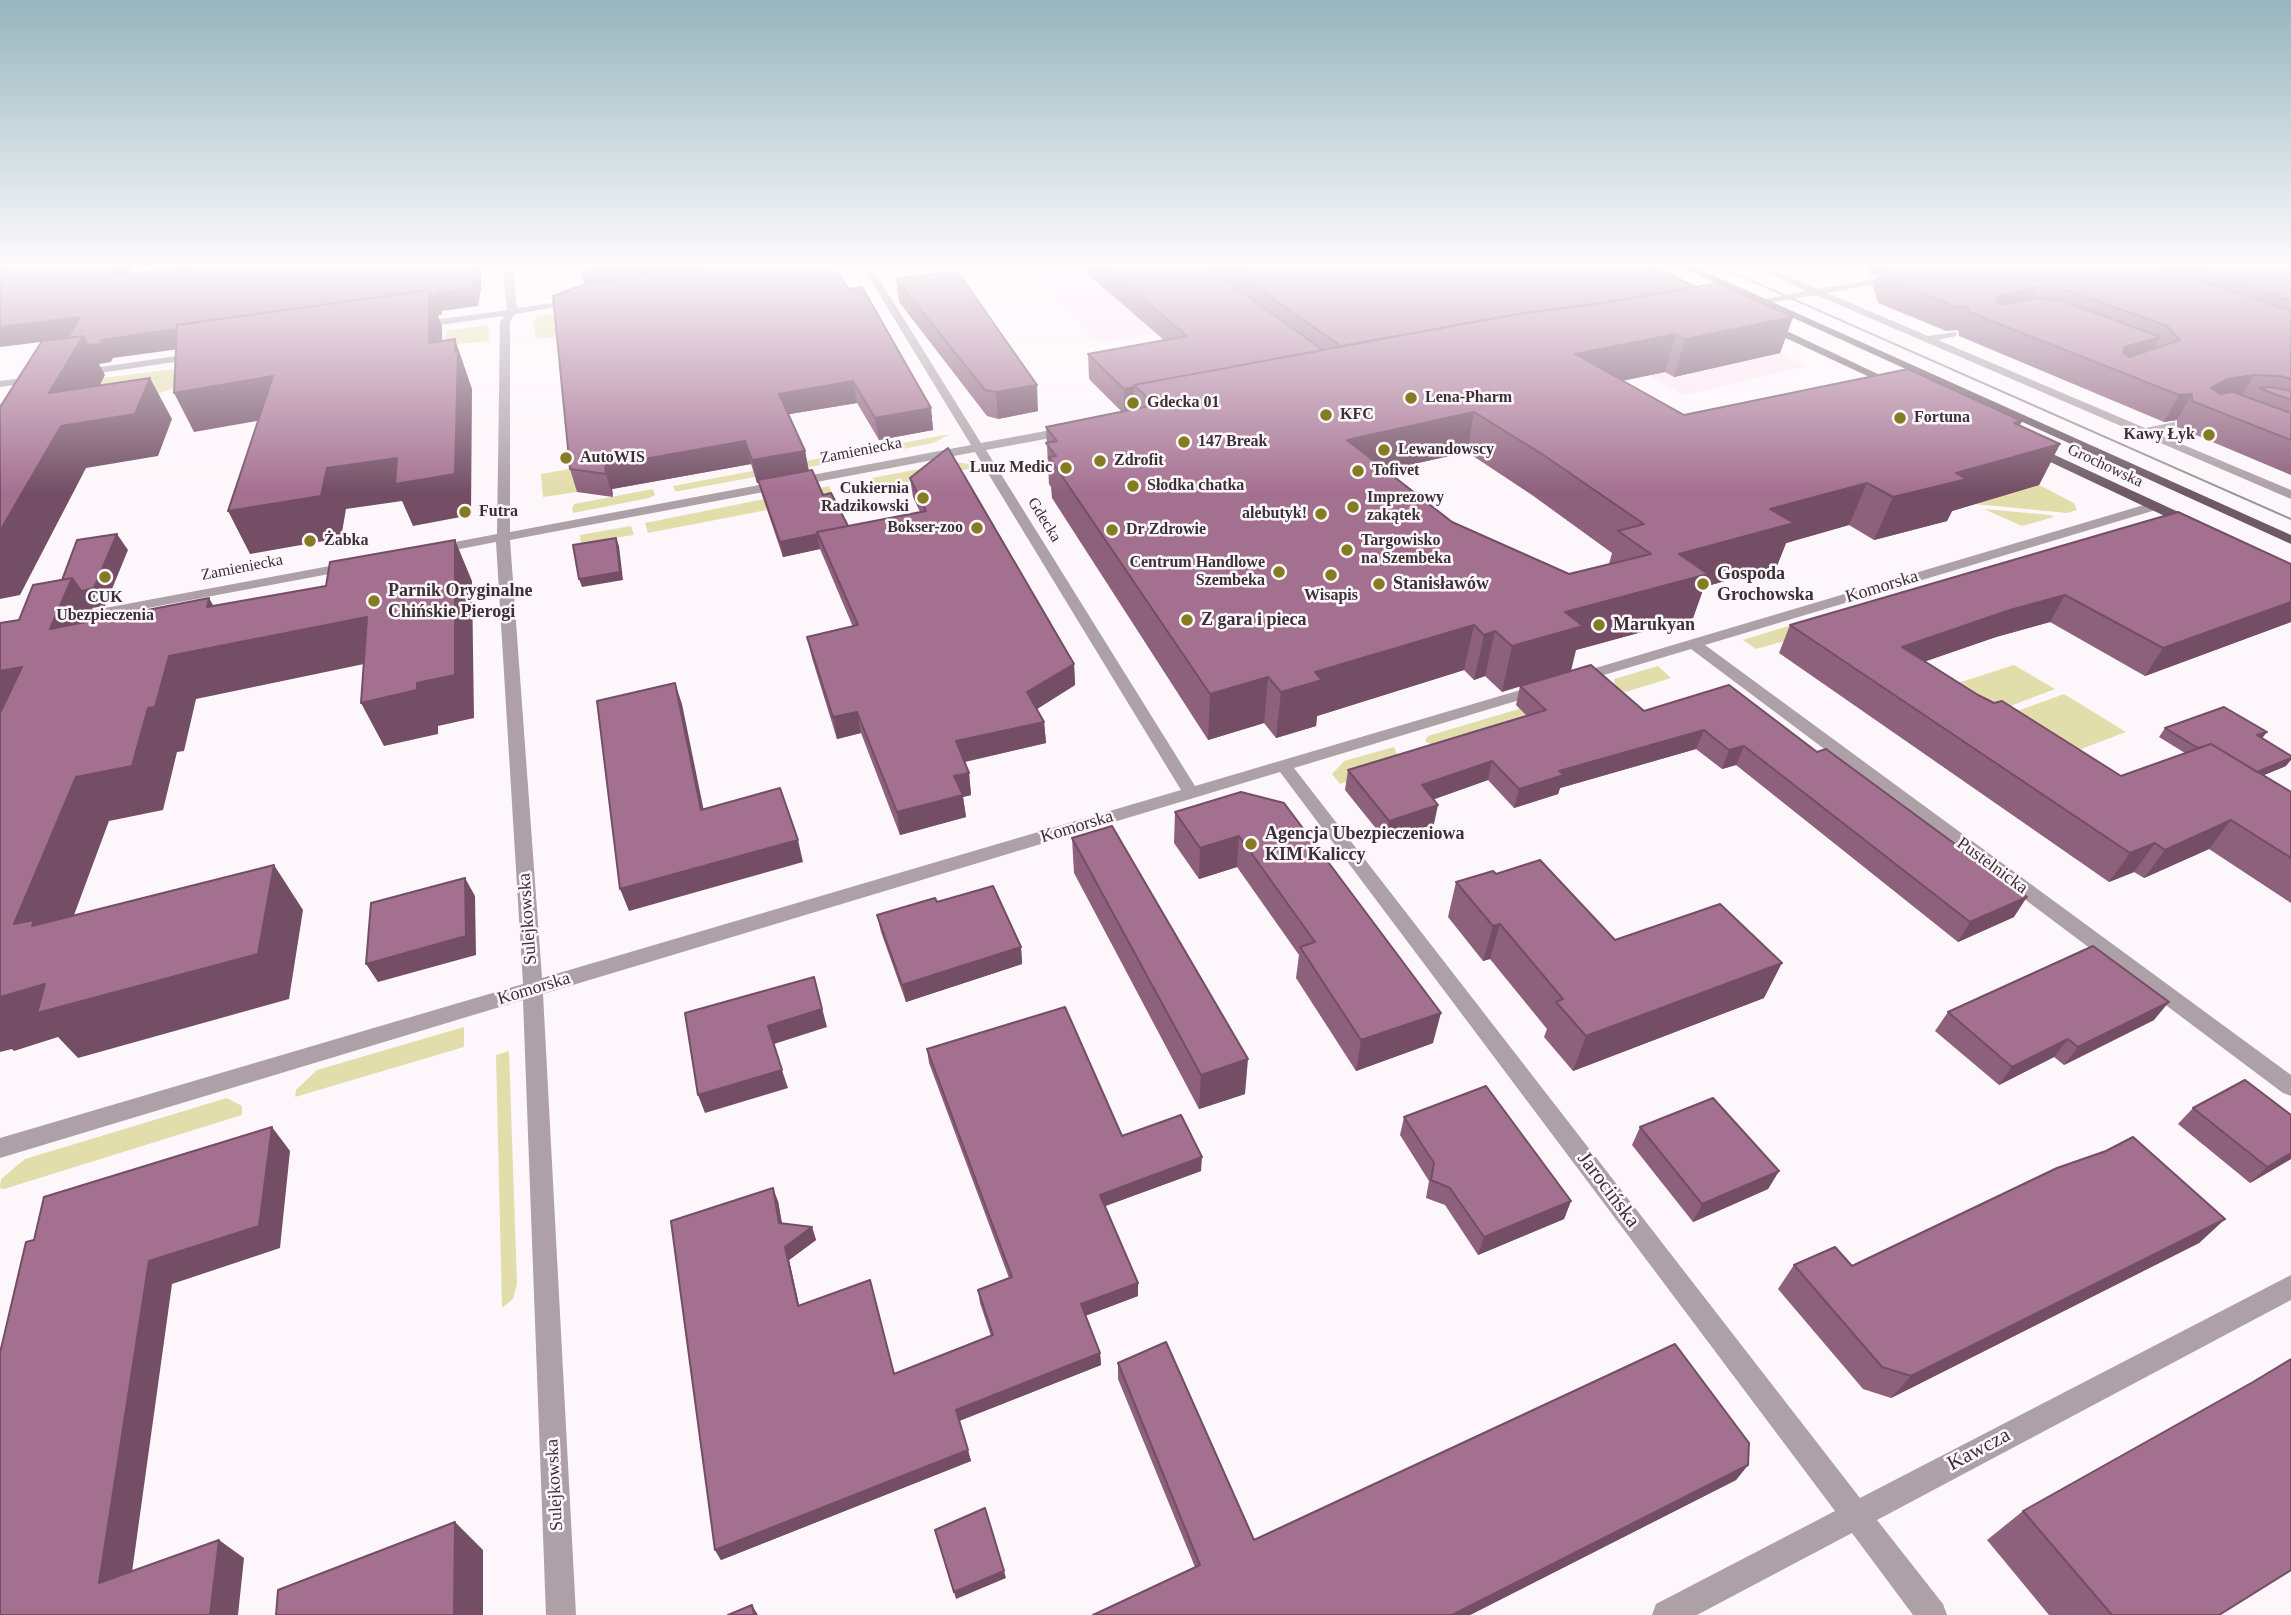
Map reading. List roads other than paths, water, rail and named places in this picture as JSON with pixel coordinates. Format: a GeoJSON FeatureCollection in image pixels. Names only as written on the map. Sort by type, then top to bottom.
{"type":"FeatureCollection","features":[{"type":"Feature","properties":{"kind":"main road"},"geometry":{"type":"LineString","coordinates":[[1806,341],[1902,388]]}},
{"type":"Feature","properties":{"kind":"main road","name":"Grochowska"},"geometry":{"type":"LineString","coordinates":[[1849,341],[2291,540]]}},
{"type":"Feature","properties":{"kind":"main road","name":"Grochowska"},"geometry":{"type":"LineString","coordinates":[[2015,441],[2204,529]]}},
{"type":"Feature","properties":{"kind":"street","name":"Sulejkowska"},"geometry":{"type":"LineString","coordinates":[[506,341],[503,537],[533,989],[561,1615]]}},
{"type":"Feature","properties":{"kind":"street","name":"Gdecka"},"geometry":{"type":"LineString","coordinates":[[911,341],[1191,793]]}},
{"type":"Feature","properties":{"kind":"street"},"geometry":{"type":"LineString","coordinates":[[1933,341],[2291,495]]}},
{"type":"Feature","properties":{"kind":"street"},"geometry":{"type":"LineString","coordinates":[[65,375],[215,354]]}},
{"type":"Feature","properties":{"kind":"street"},"geometry":{"type":"LineString","coordinates":[[2,380],[52,377]]}},
{"type":"Feature","properties":{"kind":"street"},"geometry":{"type":"LineString","coordinates":[[2145,432],[2171,425]]}},
{"type":"Feature","properties":{"kind":"street","name":"Zamieniecka"},"geometry":{"type":"LineString","coordinates":[[418,553],[1076,429]]}},
{"type":"Feature","properties":{"kind":"street","name":"Komorska"},"geometry":{"type":"LineString","coordinates":[[0,1148],[2154,506]]}},
{"type":"Feature","properties":{"kind":"street","name":"Zamieniecka"},"geometry":{"type":"LineString","coordinates":[[55,622],[365,563]]}},
{"type":"Feature","properties":{"kind":"street","name":"Pustelnicka"},"geometry":{"type":"LineString","coordinates":[[1693,643],[2291,1087]]}},
{"type":"Feature","properties":{"kind":"street","name":"Jarocińska"},"geometry":{"type":"LineString","coordinates":[[1283,765],[1932,1615]]}},
{"type":"Feature","properties":{"kind":"street","name":"Kawcza"},"geometry":{"type":"LineString","coordinates":[[1667,1615],[2291,1287]]}},
{"type":"Feature","properties":{"kind":"tram line"},"geometry":{"type":"LineString","coordinates":[[1889,341],[2291,519]]}},
{"type":"Feature","properties":{"kind":"place","name":"Lena-Pharm"},"geometry":{"type":"Point","coordinates":[1411,398]}},
{"type":"Feature","properties":{"kind":"place","name":"Gdecka 01"},"geometry":{"type":"Point","coordinates":[1133,403]}},
{"type":"Feature","properties":{"kind":"place","name":"KFC"},"geometry":{"type":"Point","coordinates":[1326,415]}},
{"type":"Feature","properties":{"kind":"place","name":"Fortuna"},"geometry":{"type":"Point","coordinates":[1900,418]}},
{"type":"Feature","properties":{"kind":"place","name":"Kawy Łyk"},"geometry":{"type":"Point","coordinates":[2209,435]}},
{"type":"Feature","properties":{"kind":"place","name":"147 Break"},"geometry":{"type":"Point","coordinates":[1184,442]}},
{"type":"Feature","properties":{"kind":"place","name":"Lewandowscy"},"geometry":{"type":"Point","coordinates":[1384,450]}},
{"type":"Feature","properties":{"kind":"place","name":"AutoWIS"},"geometry":{"type":"Point","coordinates":[566,458]}},
{"type":"Feature","properties":{"kind":"place","name":"Zdrofit"},"geometry":{"type":"Point","coordinates":[1100,461]}},
{"type":"Feature","properties":{"kind":"place","name":"Luuz Medic"},"geometry":{"type":"Point","coordinates":[1066,468]}},
{"type":"Feature","properties":{"kind":"place","name":"Tofivet"},"geometry":{"type":"Point","coordinates":[1358,471]}},
{"type":"Feature","properties":{"kind":"place","name":"Słodka chatka"},"geometry":{"type":"Point","coordinates":[1133,486]}},
{"type":"Feature","properties":{"kind":"place","name":"Cukiernia Radzikowski"},"geometry":{"type":"Point","coordinates":[923,498]}},
{"type":"Feature","properties":{"kind":"place","name":"Imprezowy zakątek"},"geometry":{"type":"Point","coordinates":[1353,507]}},
{"type":"Feature","properties":{"kind":"place","name":"Futra"},"geometry":{"type":"Point","coordinates":[465,512]}},
{"type":"Feature","properties":{"kind":"place","name":"alebutyk!"},"geometry":{"type":"Point","coordinates":[1321,514]}},
{"type":"Feature","properties":{"kind":"place","name":"Bokser-zoo"},"geometry":{"type":"Point","coordinates":[977,528]}},
{"type":"Feature","properties":{"kind":"place","name":"Dr Zdrowie"},"geometry":{"type":"Point","coordinates":[1112,530]}},
{"type":"Feature","properties":{"kind":"place","name":"Żabka"},"geometry":{"type":"Point","coordinates":[310,541]}},
{"type":"Feature","properties":{"kind":"place","name":"Targowisko na Szembeka"},"geometry":{"type":"Point","coordinates":[1347,550]}},
{"type":"Feature","properties":{"kind":"place","name":"Centrum Handlowe Szembeka"},"geometry":{"type":"Point","coordinates":[1279,572]}},
{"type":"Feature","properties":{"kind":"place","name":"Wisapis"},"geometry":{"type":"Point","coordinates":[1331,575]}},
{"type":"Feature","properties":{"kind":"place","name":"CUK Ubezpieczenia"},"geometry":{"type":"Point","coordinates":[105,577]}},
{"type":"Feature","properties":{"kind":"place","name":"Stanisławów"},"geometry":{"type":"Point","coordinates":[1379,584]}},
{"type":"Feature","properties":{"kind":"place","name":"Gospoda Grochowska"},"geometry":{"type":"Point","coordinates":[1703,584]}},
{"type":"Feature","properties":{"kind":"place","name":"Parnik Oryginalne Chińskie Pierogi"},"geometry":{"type":"Point","coordinates":[374,601]}},
{"type":"Feature","properties":{"kind":"place","name":"Z gara i pieca"},"geometry":{"type":"Point","coordinates":[1187,620]}},
{"type":"Feature","properties":{"kind":"place","name":"Marukyan"},"geometry":{"type":"Point","coordinates":[1599,625]}},
{"type":"Feature","properties":{"kind":"place","name":"Agencja Ubezpieczeniowa KIM Kaliccy"},"geometry":{"type":"Point","coordinates":[1251,844]}}]}
